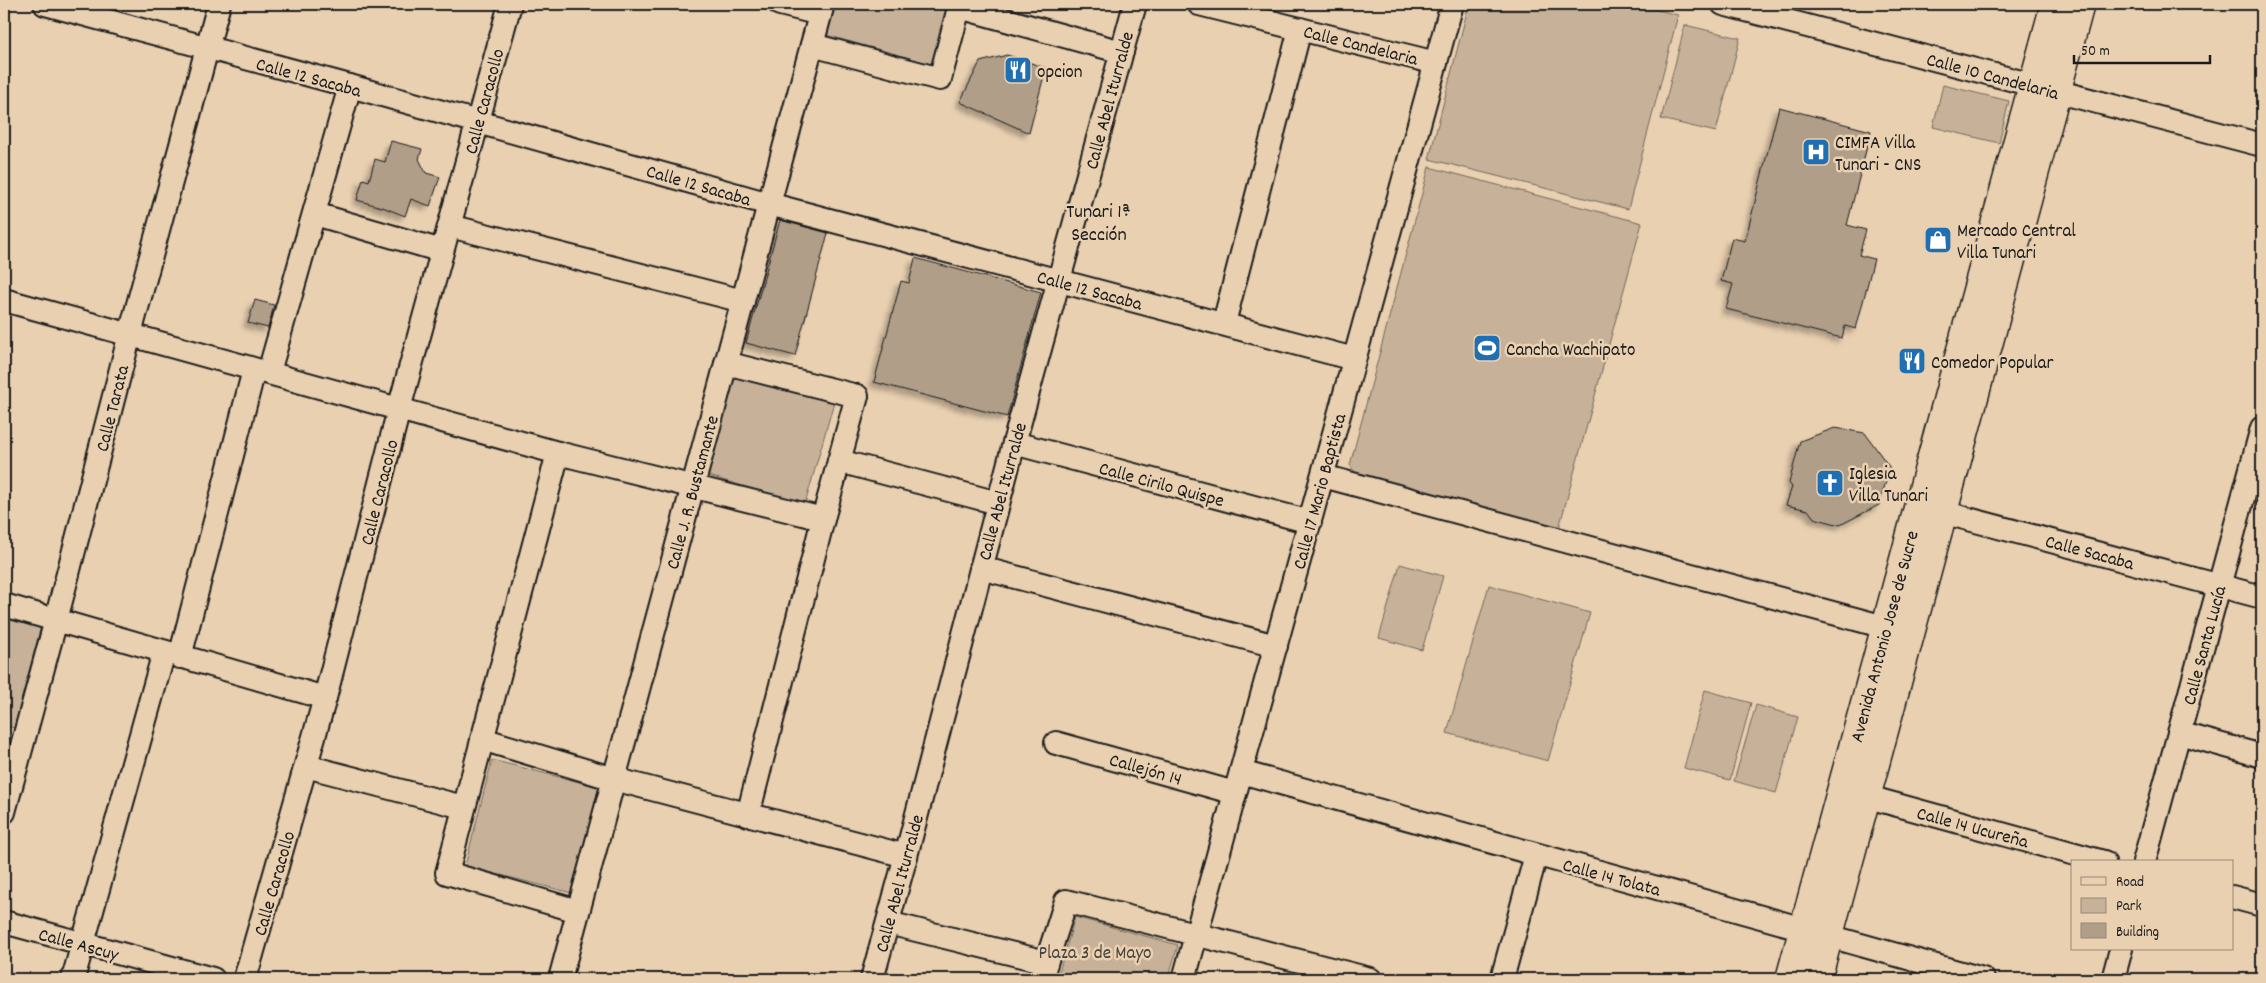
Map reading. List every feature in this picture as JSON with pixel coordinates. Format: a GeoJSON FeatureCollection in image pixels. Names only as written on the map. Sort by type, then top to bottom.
{"type":"FeatureCollection","features":[{"type":"Feature","properties":{"kind":"main road","name":"Avenida Antonio Jose de Sucre"},"geometry":{"type":"LineString","coordinates":[[1790,979],[1816,933],[2044,89],[2055,4]]}},
{"type":"Feature","properties":{"kind":"main road","name":"Avenida Antonio Jose de Sucre"},"geometry":{"type":"LineString","coordinates":[[2044,89],[2080,4]]}},
{"type":"Feature","properties":{"kind":"main road","name":"Avenida Antonio Jose de Sucre"},"geometry":{"type":"LineString","coordinates":[[1854,793],[1885,627],[1931,508]]}},
{"type":"Feature","properties":{"kind":"main road","name":"Avenida Antonio Jose de Sucre"},"geometry":{"type":"LineString","coordinates":[[1816,933],[1817,979]]}},
{"type":"Feature","properties":{"kind":"street","name":"Calle 12 Sacaba"},"geometry":{"type":"LineString","coordinates":[[45,4],[477,121],[769,204],[1224,323],[1354,359]]}},
{"type":"Feature","properties":{"kind":"street","name":"Calle Tarata"},"geometry":{"type":"LineString","coordinates":[[4,812],[14,741],[56,620],[205,48],[219,4]]}},
{"type":"Feature","properties":{"kind":"street","name":"Calle Caracollo"},"geometry":{"type":"LineString","coordinates":[[245,979],[325,698],[400,409],[510,4]]}},
{"type":"Feature","properties":{"kind":"street"},"geometry":{"type":"LineString","coordinates":[[780,4],[821,9]]}},
{"type":"Feature","properties":{"kind":"street","name":"Calle Abel Iturralde"},"geometry":{"type":"LineString","coordinates":[[872,979],[1014,443],[1135,4]]}},
{"type":"Feature","properties":{"kind":"street","name":"Calle Candelaria"},"geometry":{"type":"LineString","coordinates":[[1199,4],[1436,63]]}},
{"type":"Feature","properties":{"kind":"street","name":"Calle 17 Mario Baptista"},"geometry":{"type":"LineString","coordinates":[[1184,979],[1452,4]]}},
{"type":"Feature","properties":{"kind":"street","name":"Calle 10 Candelaria"},"geometry":{"type":"LineString","coordinates":[[1723,4],[1755,8],[2044,89],[2262,145]]}},
{"type":"Feature","properties":{"kind":"street"},"geometry":{"type":"LineString","coordinates":[[812,45],[940,79],[959,6],[1122,52]]}},
{"type":"Feature","properties":{"kind":"street","name":"Calle J. R. Bustamante"},"geometry":{"type":"LineString","coordinates":[[565,978],[578,911],[821,9]]}},
{"type":"Feature","properties":{"kind":"street"},"geometry":{"type":"LineString","coordinates":[[1224,323],[1300,30]]}},
{"type":"Feature","properties":{"kind":"street"},"geometry":{"type":"LineString","coordinates":[[74,979],[172,655],[261,371],[315,214],[350,86]]}},
{"type":"Feature","properties":{"kind":"street"},"geometry":{"type":"LineString","coordinates":[[315,214],[442,252]]}},
{"type":"Feature","properties":{"kind":"street"},"geometry":{"type":"LineString","coordinates":[[450,226],[743,301]]}},
{"type":"Feature","properties":{"kind":"street"},"geometry":{"type":"LineString","coordinates":[[4,300],[558,453],[693,485],[823,519]]}},
{"type":"Feature","properties":{"kind":"street"},"geometry":{"type":"LineString","coordinates":[[726,363],[857,396],[823,519],[748,814]]}},
{"type":"Feature","properties":{"kind":"street","name":"Calle Santa Lucía"},"geometry":{"type":"LineString","coordinates":[[2145,860],[2262,428]]}},
{"type":"Feature","properties":{"kind":"street","name":"Calle Cirilo Quispe"},"geometry":{"type":"LineString","coordinates":[[1014,443],[1310,522]]}},
{"type":"Feature","properties":{"kind":"street"},"geometry":{"type":"LineString","coordinates":[[558,453],[447,873],[578,911]]}},
{"type":"Feature","properties":{"kind":"street"},"geometry":{"type":"LineString","coordinates":[[839,462],[998,503]]}},
{"type":"Feature","properties":{"kind":"street"},"geometry":{"type":"LineString","coordinates":[[1323,476],[1885,627]]}},
{"type":"Feature","properties":{"kind":"street","name":"Calle Sacaba"},"geometry":{"type":"LineString","coordinates":[[1931,508],[2262,597]]}},
{"type":"Feature","properties":{"kind":"street"},"geometry":{"type":"LineString","coordinates":[[981,568],[1276,646]]}},
{"type":"Feature","properties":{"kind":"street"},"geometry":{"type":"LineString","coordinates":[[4,605],[325,698]]}},
{"type":"Feature","properties":{"kind":"street"},"geometry":{"type":"LineString","coordinates":[[2179,733],[2262,756]]}},
{"type":"Feature","properties":{"kind":"street"},"geometry":{"type":"LineString","coordinates":[[482,740],[614,779],[906,856]]}},
{"type":"Feature","properties":{"kind":"street","name":"Callejón 14"},"geometry":{"type":"LineString","coordinates":[[1056,742],[1238,783]]}},
{"type":"Feature","properties":{"kind":"street"},"geometry":{"type":"LineString","coordinates":[[306,766],[463,807]]}},
{"type":"Feature","properties":{"kind":"street","name":"Calle 14 Tolata"},"geometry":{"type":"LineString","coordinates":[[1238,783],[1536,855],[1983,979]]}},
{"type":"Feature","properties":{"kind":"street","name":"Calle 14 Ucureña"},"geometry":{"type":"LineString","coordinates":[[1854,793],[2097,860]]}},
{"type":"Feature","properties":{"kind":"street"},"geometry":{"type":"LineString","coordinates":[[1502,979],[1536,855]]}},
{"type":"Feature","properties":{"kind":"street"},"geometry":{"type":"LineString","coordinates":[[2234,898],[2262,905]]}},
{"type":"Feature","properties":{"kind":"street"},"geometry":{"type":"LineString","coordinates":[[888,922],[1044,971],[1066,901],[1341,976],[1370,979]]}},
{"type":"Feature","properties":{"kind":"street","name":"Calle Ascuy"},"geometry":{"type":"LineString","coordinates":[[4,922],[213,979]]}},
{"type":"Feature","properties":{"kind":"street"},"geometry":{"type":"LineString","coordinates":[[2112,979],[2121,950]]}},
{"type":"Feature","properties":{"kind":"green space"},"geometry":{"type":"Polygon","coordinates":[[[835,4],[949,4],[931,64],[826,35],[835,4]]]}},
{"type":"Feature","properties":{"kind":"green space"},"geometry":{"type":"Polygon","coordinates":[[[1469,4],[1632,4],[1678,15],[1628,209],[1429,159],[1469,4]]]}},
{"type":"Feature","properties":{"kind":"green space"},"geometry":{"type":"Polygon","coordinates":[[[1685,25],[1740,38],[1716,132],[1661,119],[1685,25]]]}},
{"type":"Feature","properties":{"kind":"green space"},"geometry":{"type":"Polygon","coordinates":[[[1943,85],[2009,101],[1999,143],[1933,127],[1943,85]]]}},
{"type":"Feature","properties":{"kind":"green space","name":"Cancha Wachipato"},"geometry":{"type":"Polygon","coordinates":[[[1429,167],[1642,223],[1559,528],[1356,474],[1350,465],[1429,167]]]}},
{"type":"Feature","properties":{"kind":"green space"},"geometry":{"type":"Polygon","coordinates":[[[731,373],[834,402],[805,504],[702,474],[731,373]]]}},
{"type":"Feature","properties":{"kind":"green space"},"geometry":{"type":"Polygon","coordinates":[[[1400,564],[1443,576],[1422,650],[1379,638],[1400,564]]]}},
{"type":"Feature","properties":{"kind":"green space"},"geometry":{"type":"Polygon","coordinates":[[[1489,585],[1590,613],[1548,761],[1447,733],[1489,585]]]}},
{"type":"Feature","properties":{"kind":"green space"},"geometry":{"type":"Polygon","coordinates":[[[4,611],[42,622],[14,728],[4,725],[4,611]]]}},
{"type":"Feature","properties":{"kind":"green space"},"geometry":{"type":"Polygon","coordinates":[[[1705,690],[1751,703],[1730,780],[1684,768],[1705,690]]]}},
{"type":"Feature","properties":{"kind":"green space"},"geometry":{"type":"Polygon","coordinates":[[[1756,705],[1798,717],[1776,793],[1734,781],[1756,705]]]}},
{"type":"Feature","properties":{"kind":"green space"},"geometry":{"type":"Polygon","coordinates":[[[492,760],[599,787],[572,893],[465,866],[492,760]]]}},
{"type":"Feature","properties":{"kind":"green space","name":"Plaza 3 de Mayo"},"geometry":{"type":"Polygon","coordinates":[[[1075,917],[1178,945],[1168,979],[1057,979],[1075,917]]]}},
{"type":"Feature","properties":{"kind":"building"},"geometry":{"type":"Polygon","coordinates":[[[1007,55],[1046,68],[1029,133],[960,102],[980,62],[1007,55]]]}},
{"type":"Feature","properties":{"kind":"building"},"geometry":{"type":"Polygon","coordinates":[[[1779,107],[1871,131],[1847,225],[1866,230],[1859,255],[1874,259],[1856,329],[1845,326],[1842,338],[1726,309],[1733,284],[1721,281],[1732,238],[1745,241],[1779,107]]]}},
{"type":"Feature","properties":{"kind":"building"},"geometry":{"type":"Polygon","coordinates":[[[391,141],[422,149],[419,159],[426,173],[440,177],[430,206],[411,199],[405,216],[357,200],[363,179],[369,181],[375,159],[385,162],[391,141]]]}},
{"type":"Feature","properties":{"kind":"building"},"geometry":{"type":"Polygon","coordinates":[[[780,220],[828,233],[795,356],[746,343],[780,220]]]}},
{"type":"Feature","properties":{"kind":"building"},"geometry":{"type":"Polygon","coordinates":[[[915,258],[1041,292],[1007,417],[874,382],[901,281],[909,283],[915,258]]]}},
{"type":"Feature","properties":{"kind":"building"},"geometry":{"type":"Polygon","coordinates":[[[255,300],[274,305],[268,328],[248,323],[255,300]]]}},
{"type":"Feature","properties":{"kind":"building"},"geometry":{"type":"Polygon","coordinates":[[[1835,428],[1865,433],[1890,468],[1879,505],[1840,525],[1814,518],[1808,510],[1786,505],[1792,487],[1789,483],[1800,441],[1835,428]]]}},
{"type":"Feature","properties":{"kind":"place","name":"opcion"},"geometry":{"type":"Point","coordinates":[1018,70]}},
{"type":"Feature","properties":{"kind":"place","name":"CIMFA Villa Tunari - CNS"},"geometry":{"type":"Point","coordinates":[1816,152]}},
{"type":"Feature","properties":{"kind":"place","name":"Mercado Central Villa Tunari"},"geometry":{"type":"Point","coordinates":[1938,240]}},
{"type":"Feature","properties":{"kind":"place","name":"Cancha Wachipato"},"geometry":{"type":"Point","coordinates":[1487,348]}},
{"type":"Feature","properties":{"kind":"place","name":"Comedor Popular"},"geometry":{"type":"Point","coordinates":[1912,361]}},
{"type":"Feature","properties":{"kind":"place","name":"Iglesia Villa Tunari"},"geometry":{"type":"Point","coordinates":[1830,483]}},
{"type":"Feature","properties":{"kind":"district","name":"Tunari 1ª Sección"},"geometry":{"type":"Point","coordinates":[1099,222]}}]}
